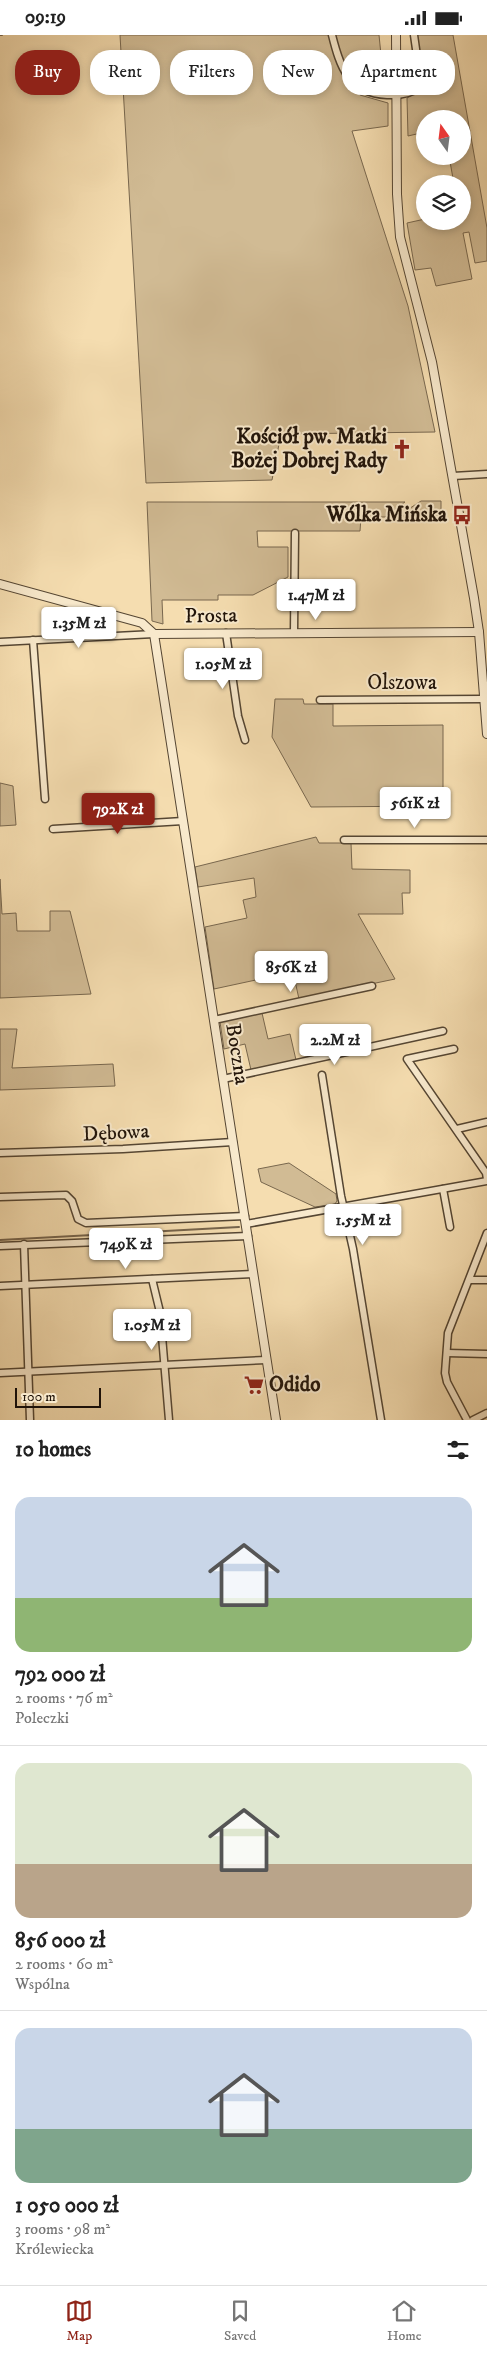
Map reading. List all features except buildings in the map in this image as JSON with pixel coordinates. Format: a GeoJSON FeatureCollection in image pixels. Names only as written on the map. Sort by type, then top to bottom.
{"type":"FeatureCollection","features":[{"type":"Feature","properties":{"kind":"street"},"geometry":{"type":"LineString","coordinates":[[332,35],[342,67]]}},
{"type":"Feature","properties":{"kind":"street"},"geometry":{"type":"LineString","coordinates":[[396,35],[396,50]]}},
{"type":"Feature","properties":{"kind":"street"},"geometry":{"type":"LineString","coordinates":[[414,35],[416,50]]}},
{"type":"Feature","properties":{"kind":"street"},"geometry":{"type":"LineString","coordinates":[[396,95],[400,237],[426,332],[453,476],[479,632],[487,734]]}},
{"type":"Feature","properties":{"kind":"street"},"geometry":{"type":"LineString","coordinates":[[453,476],[487,474]]}},
{"type":"Feature","properties":{"kind":"street"},"geometry":{"type":"LineString","coordinates":[[294,633],[295,533]]}},
{"type":"Feature","properties":{"kind":"street"},"geometry":{"type":"LineString","coordinates":[[0,584],[142,623],[154,634]]}},
{"type":"Feature","properties":{"kind":"street","name":"Prosta"},"geometry":{"type":"LineString","coordinates":[[154,634],[479,632]]}},
{"type":"Feature","properties":{"kind":"street"},"geometry":{"type":"LineString","coordinates":[[226,633],[238,716],[245,741]]}},
{"type":"Feature","properties":{"kind":"street"},"geometry":{"type":"LineString","coordinates":[[0,642],[154,634]]}},
{"type":"Feature","properties":{"kind":"street","name":"Boczna"},"geometry":{"type":"LineString","coordinates":[[154,634],[276,1420]]}},
{"type":"Feature","properties":{"kind":"street"},"geometry":{"type":"LineString","coordinates":[[34,640],[45,799]]}},
{"type":"Feature","properties":{"kind":"street","name":"Olszowa"},"geometry":{"type":"LineString","coordinates":[[320,700],[483,699]]}},
{"type":"Feature","properties":{"kind":"street"},"geometry":{"type":"LineString","coordinates":[[53,829],[183,821]]}},
{"type":"Feature","properties":{"kind":"street"},"geometry":{"type":"LineString","coordinates":[[344,840],[487,840]]}},
{"type":"Feature","properties":{"kind":"street"},"geometry":{"type":"LineString","coordinates":[[214,1019],[372,986]]}},
{"type":"Feature","properties":{"kind":"street"},"geometry":{"type":"LineString","coordinates":[[223,1079],[443,1031]]}},
{"type":"Feature","properties":{"kind":"street"},"geometry":{"type":"LineString","coordinates":[[0,1197],[66,1195],[72,1201],[78,1219],[86,1223],[245,1220],[343,1207],[487,1180],[486,1173],[457,1129],[406,1059],[454,1049]]}},
{"type":"Feature","properties":{"kind":"street"},"geometry":{"type":"LineString","coordinates":[[322,1075],[343,1207],[353,1249],[381,1420]]}},
{"type":"Feature","properties":{"kind":"street"},"geometry":{"type":"LineString","coordinates":[[457,1129],[487,1123]]}},
{"type":"Feature","properties":{"kind":"street","name":"Dębowa"},"geometry":{"type":"LineString","coordinates":[[0,1153],[123,1149],[233,1142]]}},
{"type":"Feature","properties":{"kind":"street"},"geometry":{"type":"LineString","coordinates":[[443,1189],[450,1227]]}},
{"type":"Feature","properties":{"kind":"street"},"geometry":{"type":"LineString","coordinates":[[467,1420],[447,1381],[445,1373],[448,1333],[487,1233]]}},
{"type":"Feature","properties":{"kind":"street"},"geometry":{"type":"LineString","coordinates":[[0,1246],[248,1236]]}},
{"type":"Feature","properties":{"kind":"street"},"geometry":{"type":"LineString","coordinates":[[24,1245],[30,1372],[30,1420]]}},
{"type":"Feature","properties":{"kind":"street"},"geometry":{"type":"LineString","coordinates":[[0,1286],[253,1275]]}},
{"type":"Feature","properties":{"kind":"street"},"geometry":{"type":"LineString","coordinates":[[152,1279],[160,1312],[169,1420]]}},
{"type":"Feature","properties":{"kind":"street"},"geometry":{"type":"LineString","coordinates":[[470,1280],[487,1280]]}},
{"type":"Feature","properties":{"kind":"street"},"geometry":{"type":"LineString","coordinates":[[447,1353],[487,1354]]}},
{"type":"Feature","properties":{"kind":"street"},"geometry":{"type":"LineString","coordinates":[[0,1373],[266,1360]]}},
{"type":"Feature","properties":{"kind":"street"},"geometry":{"type":"LineString","coordinates":[[473,1420],[487,1413]]}},
{"type":"Feature","properties":{"kind":"shaded area"},"geometry":{"type":"Polygon","coordinates":[[[120,35],[379,35],[380,50],[342,50],[342,95],[360,95],[388,103],[388,126],[352,131],[408,306],[435,432],[281,434],[272,480],[146,483],[123,95],[160,95],[160,50],[121,50],[120,35]]]}},
{"type":"Feature","properties":{"kind":"shaded area"},"geometry":{"type":"Polygon","coordinates":[[[416,35],[453,35],[466,110],[416,110],[416,134],[408,136],[407,98],[412,95],[455,95],[455,50],[419,50],[416,35]]]}},
{"type":"Feature","properties":{"kind":"shaded area"},"geometry":{"type":"Polygon","coordinates":[[[471,137],[487,228],[487,261],[475,263],[469,232],[463,233],[472,279],[436,286],[431,268],[415,270],[407,223],[416,221],[416,230],[471,230],[471,175],[452,175],[451,165],[471,165],[471,137]]]}},
{"type":"Feature","properties":{"kind":"shaded area"},"geometry":{"type":"Polygon","coordinates":[[[421,501],[441,501],[441,516],[398,516],[421,501]]]}},
{"type":"Feature","properties":{"kind":"shaded area"},"geometry":{"type":"Polygon","coordinates":[[[147,502],[405,502],[385,517],[361,517],[360,531],[257,531],[258,547],[288,547],[288,577],[253,595],[218,595],[218,600],[162,600],[163,624],[152,621],[147,502]]]}},
{"type":"Feature","properties":{"kind":"shaded area"},"geometry":{"type":"Polygon","coordinates":[[[275,699],[303,699],[304,704],[333,704],[333,726],[443,725],[443,806],[311,807],[272,737],[275,699]]]}},
{"type":"Feature","properties":{"kind":"shaded area"},"geometry":{"type":"Polygon","coordinates":[[[0,783],[13,786],[16,825],[0,826],[0,783]]]}},
{"type":"Feature","properties":{"kind":"shaded area"},"geometry":{"type":"Polygon","coordinates":[[[316,837],[319,843],[351,843],[352,869],[410,870],[410,893],[402,893],[403,914],[358,914],[395,979],[299,999],[293,972],[214,989],[205,927],[247,918],[243,900],[256,897],[254,878],[198,887],[195,867],[316,837]]]}},
{"type":"Feature","properties":{"kind":"shaded area"},"geometry":{"type":"Polygon","coordinates":[[[0,879],[2,914],[16,913],[17,931],[50,931],[50,911],[70,911],[91,994],[0,998],[0,879]]]}},
{"type":"Feature","properties":{"kind":"shaded area"},"geometry":{"type":"Polygon","coordinates":[[[262,1013],[268,1039],[290,1034],[296,1060],[251,1070],[245,1044],[224,1049],[220,1022],[262,1013]]]}},
{"type":"Feature","properties":{"kind":"shaded area"},"geometry":{"type":"Polygon","coordinates":[[[0,1029],[17,1029],[12,1068],[113,1064],[115,1086],[0,1090],[0,1029]]]}},
{"type":"Feature","properties":{"kind":"shaded area"},"geometry":{"type":"Polygon","coordinates":[[[289,1163],[336,1194],[337,1201],[335,1204],[315,1207],[261,1182],[258,1169],[289,1163]]]}},
{"type":"Feature","properties":{"kind":"waterway"},"geometry":{"type":"LineString","coordinates":[[0,1240],[239,1227]]}},
{"type":"Feature","properties":{"kind":"place","name":"Kościół pw. Matki Bożej Dobrej Rady"},"geometry":{"type":"Point","coordinates":[402,449]}},
{"type":"Feature","properties":{"kind":"place","name":"Wólka Mińska"},"geometry":{"type":"Point","coordinates":[462,515]}},
{"type":"Feature","properties":{"kind":"place","name":"Odido"},"geometry":{"type":"Point","coordinates":[254,1385]}}]}
